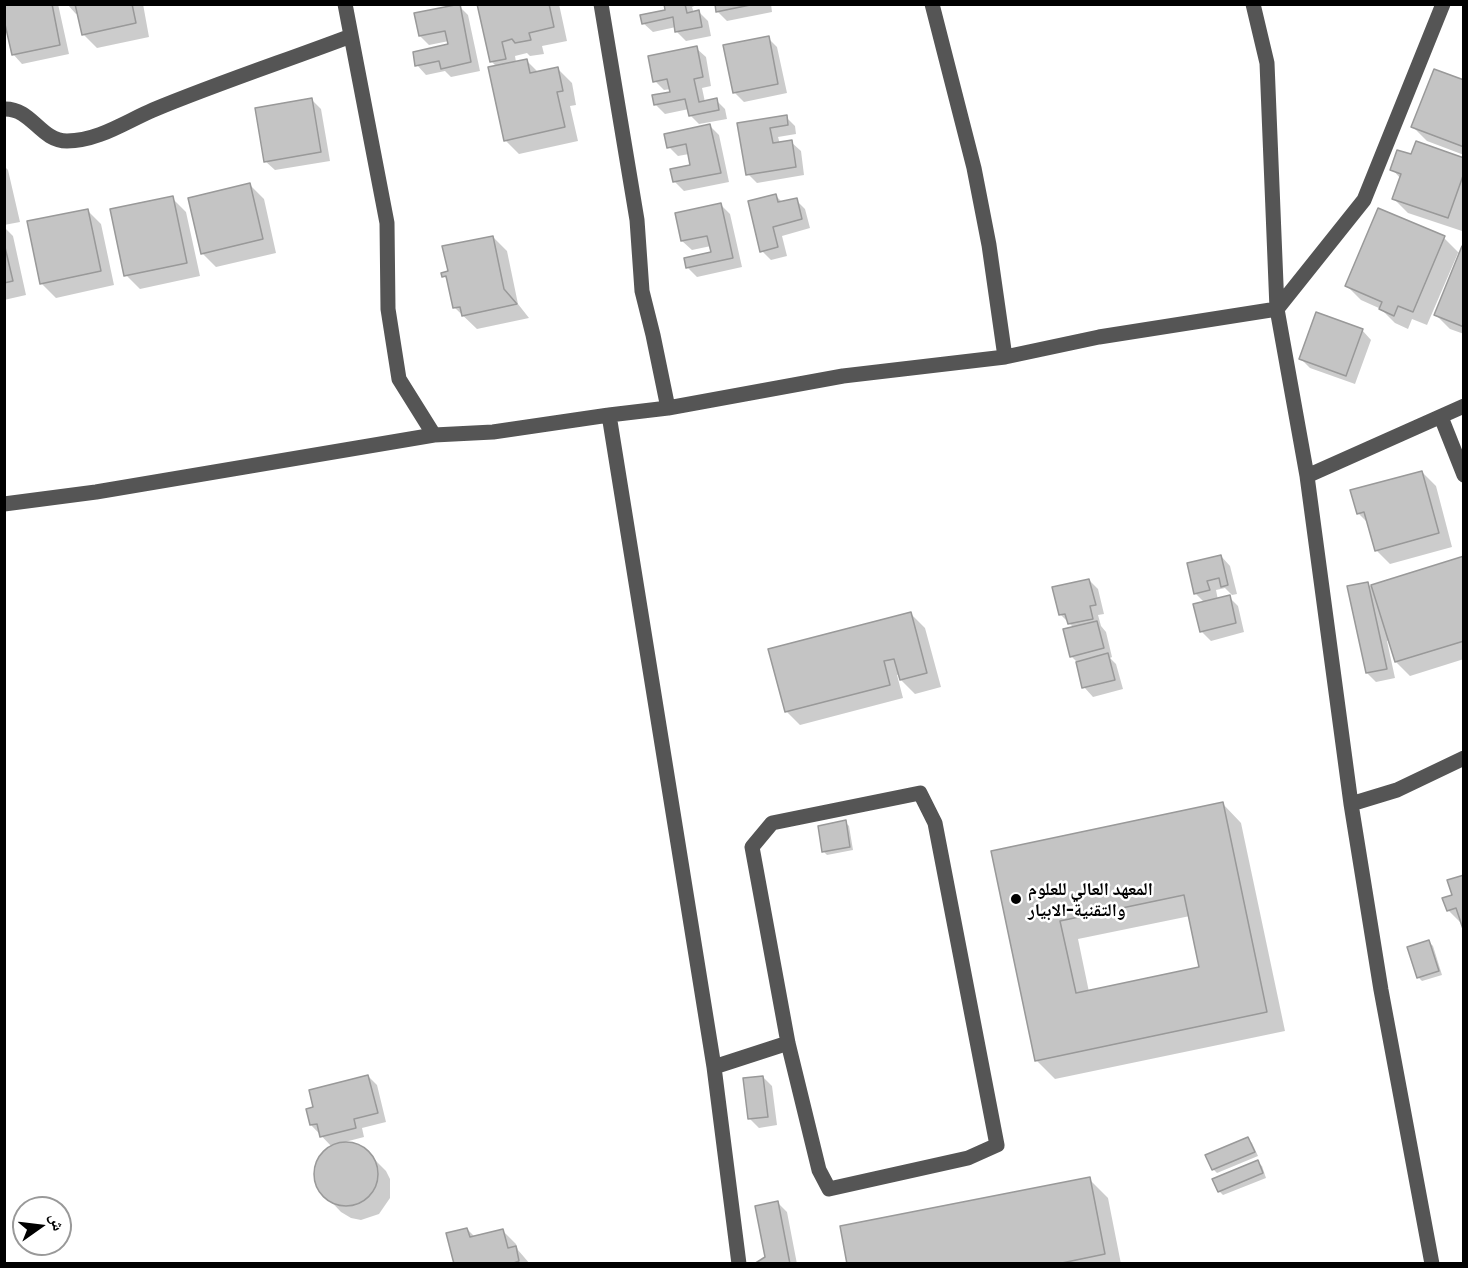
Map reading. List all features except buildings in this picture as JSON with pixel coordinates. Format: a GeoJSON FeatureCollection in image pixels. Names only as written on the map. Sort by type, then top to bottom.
{"type":"FeatureCollection","features":[{"type":"Feature","properties":{"kind":"street"},"geometry":{"type":"LineString","coordinates":[[345,4],[387,223],[388,309],[399,379],[434,435]]}},
{"type":"Feature","properties":{"kind":"street"},"geometry":{"type":"LineString","coordinates":[[601,4],[637,220],[642,291],[668,408]]}},
{"type":"Feature","properties":{"kind":"street"},"geometry":{"type":"LineString","coordinates":[[932,4],[974,168],[989,245],[1005,357]]}},
{"type":"Feature","properties":{"kind":"street"},"geometry":{"type":"LineString","coordinates":[[1253,4],[1267,63],[1277,309],[1307,476],[1351,804],[1379,979],[1432,1263]]}},
{"type":"Feature","properties":{"kind":"street"},"geometry":{"type":"LineString","coordinates":[[4,504],[96,492],[434,435],[493,432],[668,408],[843,376],[1005,357],[1099,337],[1277,309],[1364,200],[1443,4]]}},
{"type":"Feature","properties":{"kind":"street"},"geometry":{"type":"LineString","coordinates":[[4,109],[13,109],[29,117],[52,139],[68,141],[102,134],[152,111],[351,36]]}},
{"type":"Feature","properties":{"kind":"street"},"geometry":{"type":"LineString","coordinates":[[1307,476],[1464,406]]}},
{"type":"Feature","properties":{"kind":"street"},"geometry":{"type":"LineString","coordinates":[[609,415],[714,1067],[739,1263]]}},
{"type":"Feature","properties":{"kind":"street"},"geometry":{"type":"LineString","coordinates":[[1441,417],[1464,475]]}},
{"type":"Feature","properties":{"kind":"street"},"geometry":{"type":"LineString","coordinates":[[1351,804],[1397,790],[1464,758]]}},
{"type":"Feature","properties":{"kind":"street"},"geometry":{"type":"LineString","coordinates":[[920,793],[935,823],[997,1145],[968,1158],[829,1189],[819,1170],[788,1044],[752,846],[772,823],[920,793]]}},
{"type":"Feature","properties":{"kind":"street"},"geometry":{"type":"LineString","coordinates":[[714,1067],[788,1044]]}},
{"type":"Feature","properties":{"kind":"place","name":"المعهد العالي للعلوم والتقنية-الابيار"},"geometry":{"type":"Point","coordinates":[1016,899]}}]}
